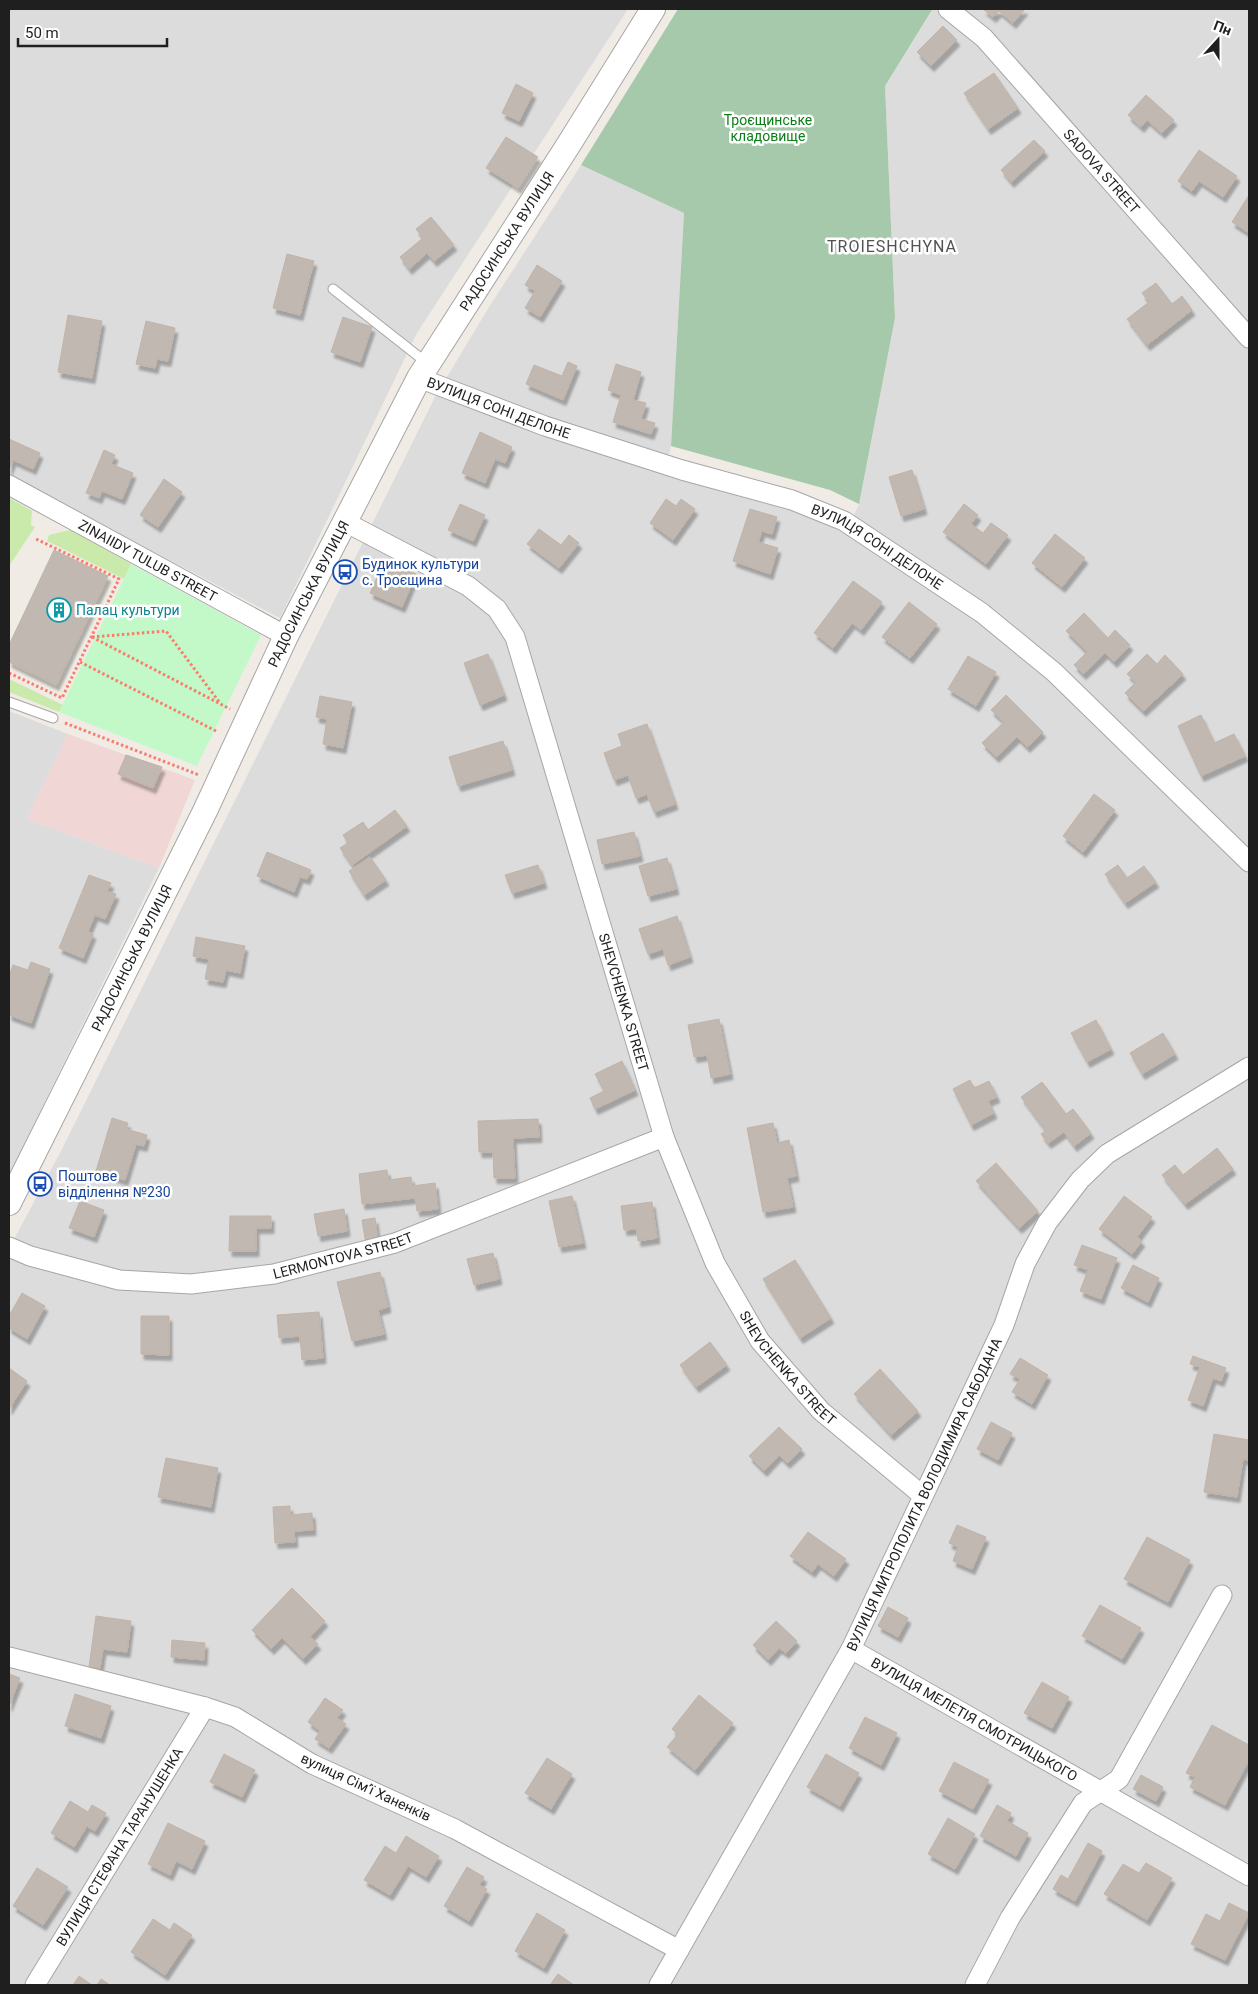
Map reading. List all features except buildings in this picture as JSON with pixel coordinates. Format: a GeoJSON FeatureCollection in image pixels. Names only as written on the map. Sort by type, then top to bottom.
{"type":"FeatureCollection","features":[{"type":"Feature","properties":{"kind":"street","name":"РАДОСИНСЬКА ВУЛИЦЯ"},"geometry":{"type":"LineString","coordinates":[[9,1203],[218,785],[286,636],[423,371],[653,9]]}},
{"type":"Feature","properties":{"kind":"street","name":"SADOVA STREET"},"geometry":{"type":"LineString","coordinates":[[948,9],[984,38],[1249,338]]}},
{"type":"Feature","properties":{"kind":"street","name":"ВУЛИЦЯ СОНІ ДЕЛОНЕ"},"geometry":{"type":"LineString","coordinates":[[423,371],[546,426],[682,470],[792,500],[844,521],[982,613],[1054,672],[1249,862]]}},
{"type":"Feature","properties":{"kind":"street","name":"ZINAIIDY TULUB STREET"},"geometry":{"type":"LineString","coordinates":[[9,485],[286,636]]}},
{"type":"Feature","properties":{"kind":"street","name":"SHEVCHENKA STREET"},"geometry":{"type":"LineString","coordinates":[[345,522],[468,586],[497,609],[515,637],[664,1137],[715,1263],[760,1341],[821,1411],[922,1495]]}},
{"type":"Feature","properties":{"kind":"street","name":"ВУЛИЦЯ МИТРОПОЛИТА ВОЛОДИМИРА САБОДАНА"},"geometry":{"type":"LineString","coordinates":[[659,1985],[851,1649],[922,1495],[1004,1325],[1025,1264],[1047,1223],[1080,1180],[1107,1154],[1249,1067]]}},
{"type":"Feature","properties":{"kind":"street","name":"LERMONTOVA STREET"},"geometry":{"type":"LineString","coordinates":[[9,1247],[30,1256],[119,1280],[190,1284],[274,1274],[395,1243],[664,1137]]}},
{"type":"Feature","properties":{"kind":"street","name":"ВУЛИЦЯ МЕЛЕТІЯ СМОТРИЦЬКОГО"},"geometry":{"type":"LineString","coordinates":[[975,1985],[1010,1918],[1083,1803],[1119,1779],[1222,1595]]}},
{"type":"Feature","properties":{"kind":"street","name":"ВУЛИЦЯ МЕЛЕТІЯ СМОТРИЦЬКОГО"},"geometry":{"type":"LineString","coordinates":[[851,1649],[1249,1876]]}},
{"type":"Feature","properties":{"kind":"street","name":"вулиця Сімʼї Ханенків"},"geometry":{"type":"LineString","coordinates":[[9,1657],[235,1716],[312,1764],[455,1829],[679,1950]]}},
{"type":"Feature","properties":{"kind":"street","name":"ВУЛИЦЯ СТЕФАНА ТАРАНУШЕНКА"},"geometry":{"type":"LineString","coordinates":[[35,1985],[205,1707]]}},
{"type":"Feature","properties":{"kind":"lane"},"geometry":{"type":"LineString","coordinates":[[333,289],[423,371]]}},
{"type":"Feature","properties":{"kind":"lane"},"geometry":{"type":"LineString","coordinates":[[9,702],[53,718]]}},
{"type":"Feature","properties":{"kind":"path"},"geometry":{"type":"LineString","coordinates":[[9,673],[62,698],[119,579],[34,538]]}},
{"type":"Feature","properties":{"kind":"path"},"geometry":{"type":"LineString","coordinates":[[92,637],[166,630],[222,705]]}},
{"type":"Feature","properties":{"kind":"path"},"geometry":{"type":"LineString","coordinates":[[92,637],[248,719]]}},
{"type":"Feature","properties":{"kind":"path"},"geometry":{"type":"LineString","coordinates":[[80,662],[237,742]]}},
{"type":"Feature","properties":{"kind":"path"},"geometry":{"type":"LineString","coordinates":[[53,718],[189,771],[218,785]]}},
{"type":"Feature","properties":{"kind":"shaded area"},"geometry":{"type":"Polygon","coordinates":[[[9,9],[628,9],[417,333],[280,618],[9,476],[9,9]]]}},
{"type":"Feature","properties":{"kind":"shaded area"},"geometry":{"type":"Polygon","coordinates":[[[933,9],[1249,9],[1249,1985],[9,1985],[9,1249],[61,1151],[435,397],[489,307],[581,165],[684,213],[671,446],[664,474],[780,504],[846,533],[859,504],[895,318],[885,86],[933,9]]]}},
{"type":"Feature","properties":{"kind":"shaded area"},"geometry":{"type":"Polygon","coordinates":[[[9,711],[68,734],[27,819],[159,868],[9,1175],[9,711]]]}},
{"type":"Feature","properties":{"kind":"shaded area"},"geometry":{"type":"Polygon","coordinates":[[[68,734],[195,780],[159,868],[27,819],[68,734]]]}},
{"type":"Feature","properties":{"kind":"green space","name":"Троєщинське кладовище"},"geometry":{"type":"Polygon","coordinates":[[[678,9],[932,10],[885,86],[895,318],[859,504],[830,490],[671,446],[684,213],[581,165],[678,9]]]}},
{"type":"Feature","properties":{"kind":"green space"},"geometry":{"type":"Polygon","coordinates":[[[9,498],[32,511],[31,525],[35,527],[9,566],[9,498]]]}},
{"type":"Feature","properties":{"kind":"green space"},"geometry":{"type":"Polygon","coordinates":[[[70,530],[131,564],[124,579],[47,541],[49,535],[70,530]]]}},
{"type":"Feature","properties":{"kind":"green space"},"geometry":{"type":"Polygon","coordinates":[[[131,564],[261,635],[197,766],[59,712],[131,564]]]}},
{"type":"Feature","properties":{"kind":"green space"},"geometry":{"type":"Polygon","coordinates":[[[9,679],[63,705],[59,712],[9,692],[9,679]]]}},
{"type":"Feature","properties":{"kind":"place","name":"Будинок культури с. Троєщина"},"geometry":{"type":"Point","coordinates":[345,572]}},
{"type":"Feature","properties":{"kind":"place","name":"Палац культури"},"geometry":{"type":"Point","coordinates":[59,610]}},
{"type":"Feature","properties":{"kind":"place","name":"Поштове відділення №230"},"geometry":{"type":"Point","coordinates":[40,1184]}},
{"type":"Feature","properties":{"kind":"district","name":"TROIESHCHYNA"},"geometry":{"type":"Point","coordinates":[892,246]}}]}
